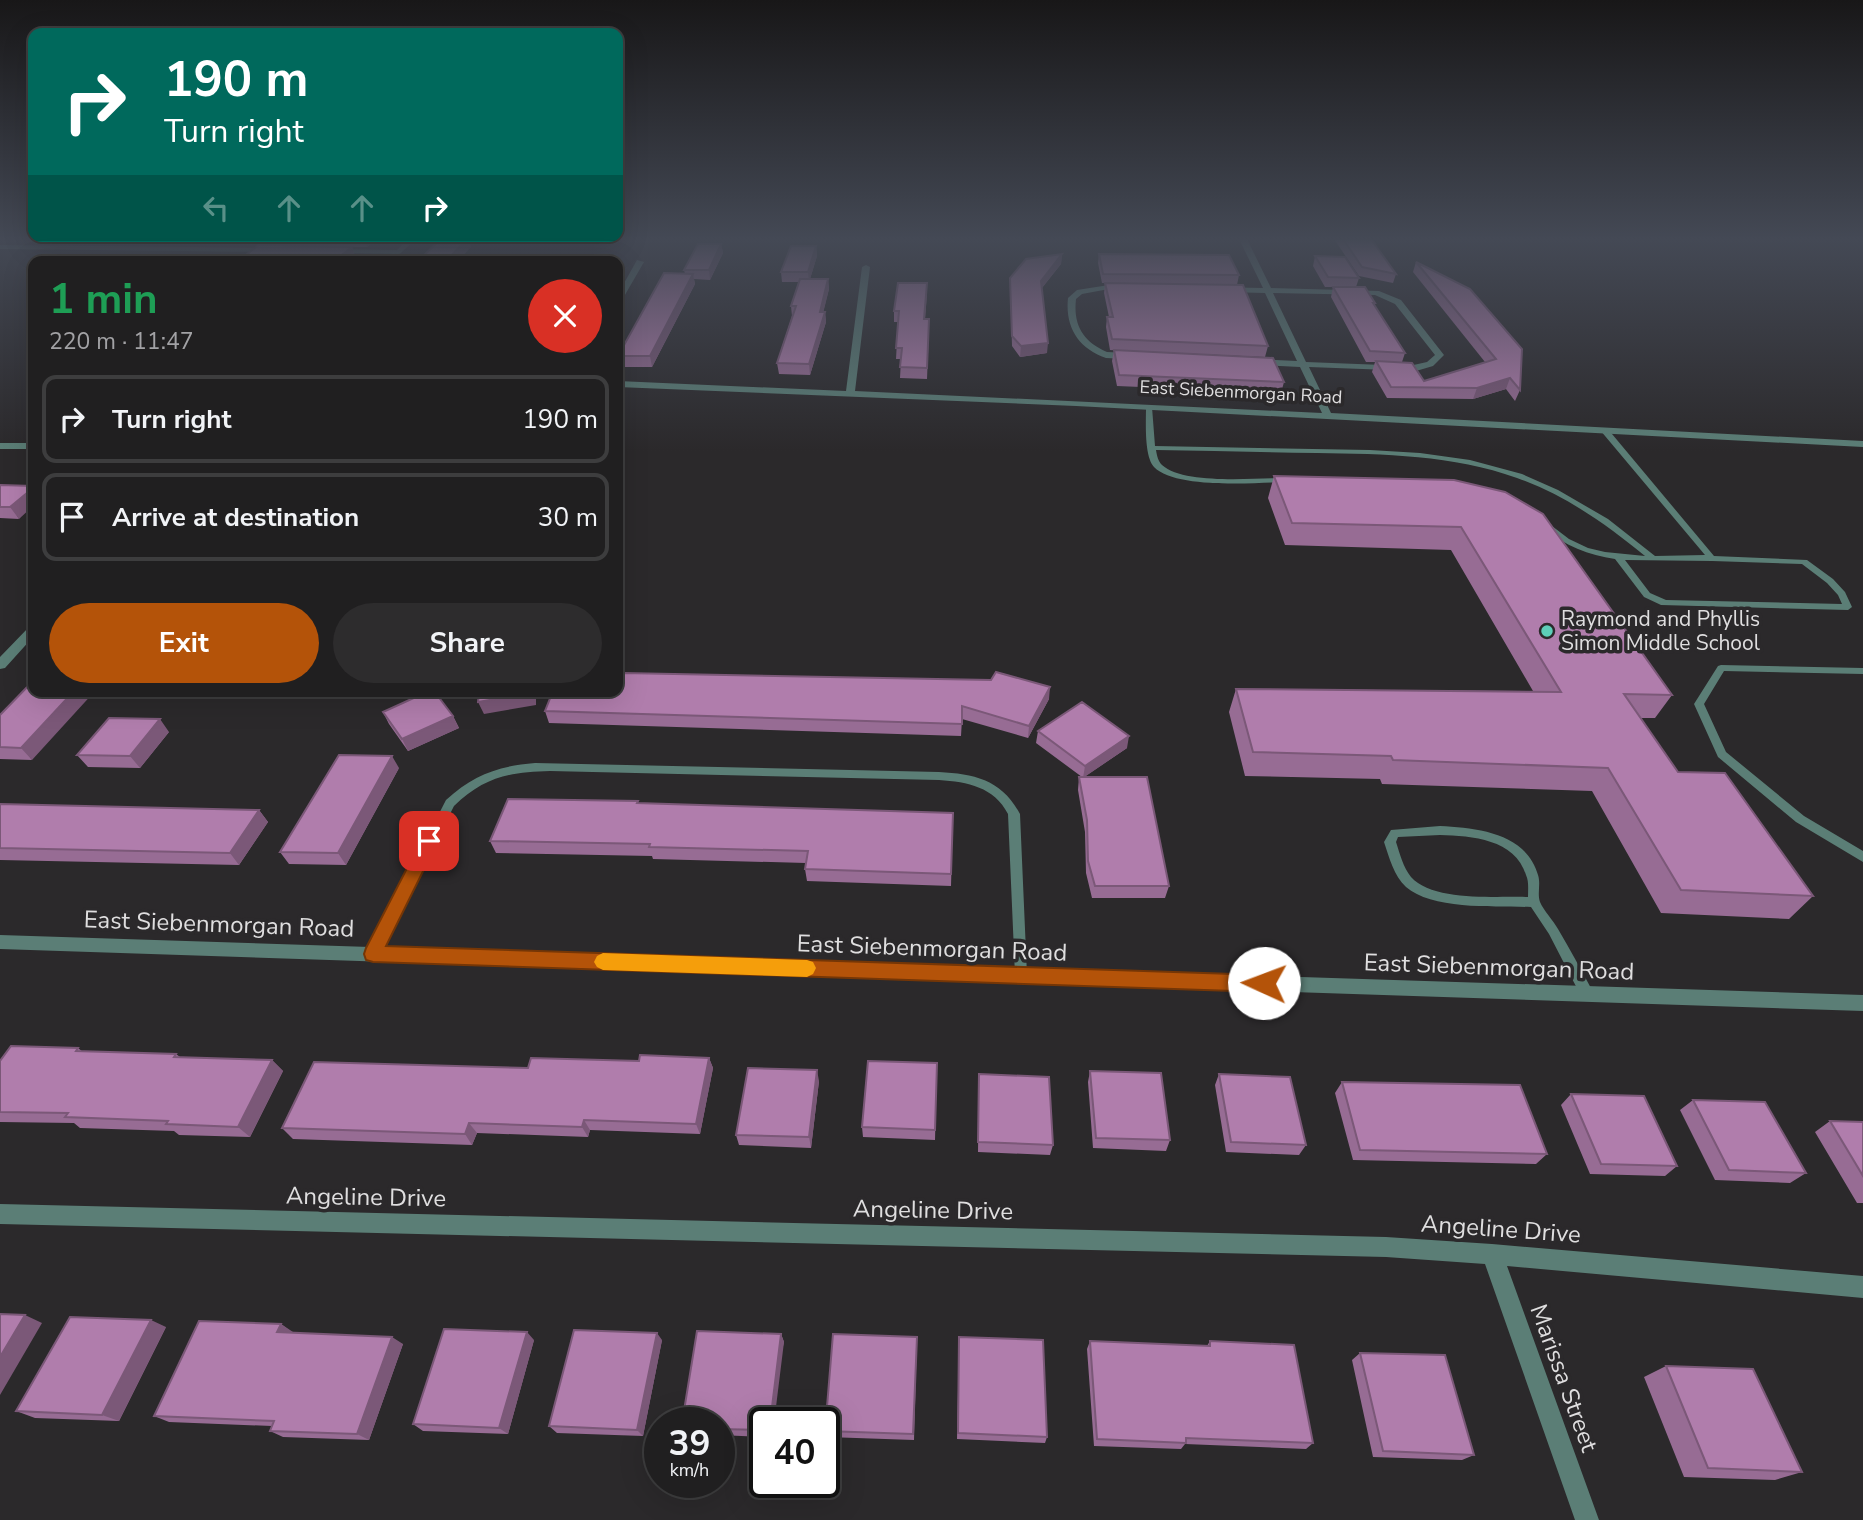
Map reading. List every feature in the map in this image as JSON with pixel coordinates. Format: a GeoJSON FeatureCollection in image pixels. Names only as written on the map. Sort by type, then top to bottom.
{"type":"FeatureCollection","features":[{"type":"Feature","properties":{"kind":"street"},"geometry":{"type":"LineString","coordinates":[[850,393],[861,310]]}},
{"type":"Feature","properties":{"kind":"street"},"geometry":{"type":"LineString","coordinates":[[1072,310],[1082,343],[1090,350],[1106,355],[1422,368],[1435,362],[1440,355],[1404,310]]}},
{"type":"Feature","properties":{"kind":"street"},"geometry":{"type":"LineString","coordinates":[[1279,310],[1328,416]]}},
{"type":"Feature","properties":{"kind":"street","name":"East Siebenmorgan Road"},"geometry":{"type":"LineString","coordinates":[[623,384],[1149,407],[1863,444]]}},
{"type":"Feature","properties":{"kind":"street"},"geometry":{"type":"LineString","coordinates":[[0,446],[28,446]]}},
{"type":"Feature","properties":{"kind":"street"},"geometry":{"type":"LineString","coordinates":[[0,665],[28,635]]}},
{"type":"Feature","properties":{"kind":"street","name":"East Siebenmorgan Road"},"geometry":{"type":"LineString","coordinates":[[0,942],[1863,1003]]}},
{"type":"Feature","properties":{"kind":"street","name":"Angeline Drive"},"geometry":{"type":"LineString","coordinates":[[0,1214],[1387,1247],[1863,1287]]}},
{"type":"Feature","properties":{"kind":"street","name":"Marissa Street"},"geometry":{"type":"LineString","coordinates":[[1492,1254],[1587,1520]]}},
{"type":"Feature","properties":{"kind":"lane"},"geometry":{"type":"LineString","coordinates":[[1149,407],[1157,466],[1178,476],[1296,481]]}},
{"type":"Feature","properties":{"kind":"lane"},"geometry":{"type":"LineString","coordinates":[[1604,430],[1712,558]]}},
{"type":"Feature","properties":{"kind":"lane"},"geometry":{"type":"LineString","coordinates":[[1153,448],[1385,452],[1466,461],[1522,477],[1555,491],[1606,521],[1651,557]]}},
{"type":"Feature","properties":{"kind":"lane"},"geometry":{"type":"LineString","coordinates":[[1539,519],[1574,546],[1600,555],[1786,559],[1804,562],[1814,567],[1843,597],[1848,607],[1664,603],[1647,596],[1618,556]]}},
{"type":"Feature","properties":{"kind":"lane"},"geometry":{"type":"LineString","coordinates":[[1863,671],[1721,668],[1699,704],[1722,754],[1800,819],[1863,857]]}},
{"type":"Feature","properties":{"kind":"lane"},"geometry":{"type":"LineString","coordinates":[[373,954],[450,803],[462,791],[489,774],[522,767],[550,766],[939,776],[968,778],[988,785],[1006,798],[1014,814],[1021,975]]}},
{"type":"Feature","properties":{"kind":"lane"},"geometry":{"type":"LineString","coordinates":[[1534,902],[1428,895],[1410,883],[1398,864],[1390,842],[1395,833],[1427,830],[1478,832],[1505,840],[1523,856],[1536,883],[1534,902],[1553,930],[1587,994]]}},
{"type":"Feature","properties":{"kind":"building"},"geometry":{"type":"Polygon","coordinates":[[[644,310],[674,310],[650,356],[623,356],[623,347],[644,310]]]}},
{"type":"Feature","properties":{"kind":"building"},"geometry":{"type":"Polygon","coordinates":[[[795,310],[825,312],[809,364],[777,363],[795,310]]]}},
{"type":"Feature","properties":{"kind":"building"},"geometry":{"type":"Polygon","coordinates":[[[925,310],[924,319],[929,319],[927,368],[900,367],[902,348],[896,348],[899,311],[894,311],[925,310]]]}},
{"type":"Feature","properties":{"kind":"building"},"geometry":{"type":"Polygon","coordinates":[[[1011,310],[1044,310],[1048,343],[1021,346],[1012,336],[1011,310]]]}},
{"type":"Feature","properties":{"kind":"building"},"geometry":{"type":"Polygon","coordinates":[[[1111,310],[1253,310],[1268,346],[1112,339],[1107,317],[1113,317],[1111,310]]]}},
{"type":"Feature","properties":{"kind":"building"},"geometry":{"type":"Polygon","coordinates":[[[1346,310],[1377,310],[1405,353],[1370,351],[1346,310]]]}},
{"type":"Feature","properties":{"kind":"building"},"geometry":{"type":"Polygon","coordinates":[[[1456,310],[1488,310],[1522,349],[1520,390],[1510,378],[1477,388],[1391,387],[1376,361],[1412,363],[1424,381],[1496,359],[1456,310]]]}},
{"type":"Feature","properties":{"kind":"building"},"geometry":{"type":"Polygon","coordinates":[[[1114,350],[1273,358],[1284,382],[1119,375],[1114,350]]]}},
{"type":"Feature","properties":{"kind":"building"},"geometry":{"type":"Polygon","coordinates":[[[1274,476],[1454,480],[1505,492],[1543,514],[1672,695],[1624,694],[1678,772],[1725,773],[1813,896],[1681,890],[1608,768],[1393,760],[1391,756],[1253,752],[1236,689],[1561,692],[1461,527],[1292,523],[1274,476]]]}},
{"type":"Feature","properties":{"kind":"building"},"geometry":{"type":"Polygon","coordinates":[[[0,485],[28,486],[28,492],[10,507],[0,507],[0,485]]]}},
{"type":"Feature","properties":{"kind":"building"},"geometry":{"type":"Polygon","coordinates":[[[996,672],[1050,687],[1029,726],[962,706],[962,724],[545,711],[551,697],[623,697],[623,673],[991,680],[996,672]]]}},
{"type":"Feature","properties":{"kind":"building"},"geometry":{"type":"Polygon","coordinates":[[[28,686],[28,697],[68,697],[21,748],[0,747],[0,715],[28,686]]]}},
{"type":"Feature","properties":{"kind":"building"},"geometry":{"type":"Polygon","coordinates":[[[416,697],[439,697],[453,716],[402,739],[383,712],[416,697]]]}},
{"type":"Feature","properties":{"kind":"building"},"geometry":{"type":"Polygon","coordinates":[[[478,697],[507,697],[478,702],[478,697]]]}},
{"type":"Feature","properties":{"kind":"building"},"geometry":{"type":"Polygon","coordinates":[[[1082,702],[1129,736],[1085,766],[1038,731],[1082,702]]]}},
{"type":"Feature","properties":{"kind":"building"},"geometry":{"type":"Polygon","coordinates":[[[109,718],[160,719],[130,756],[77,755],[109,718]]]}},
{"type":"Feature","properties":{"kind":"building"},"geometry":{"type":"Polygon","coordinates":[[[339,755],[392,756],[338,853],[280,852],[339,755]]]}},
{"type":"Feature","properties":{"kind":"building"},"geometry":{"type":"Polygon","coordinates":[[[1079,777],[1147,777],[1169,886],[1095,886],[1088,861],[1087,820],[1079,777]]]}},
{"type":"Feature","properties":{"kind":"building"},"geometry":{"type":"Polygon","coordinates":[[[508,799],[953,813],[951,874],[805,869],[808,851],[490,841],[508,799]]]}},
{"type":"Feature","properties":{"kind":"building"},"geometry":{"type":"Polygon","coordinates":[[[0,804],[259,810],[230,853],[0,848],[0,804]]]}},
{"type":"Feature","properties":{"kind":"building"},"geometry":{"type":"Polygon","coordinates":[[[11,1046],[176,1054],[174,1057],[272,1060],[238,1127],[166,1124],[168,1121],[65,1117],[68,1113],[0,1112],[0,1061],[11,1046]]]}},
{"type":"Feature","properties":{"kind":"building"},"geometry":{"type":"Polygon","coordinates":[[[640,1055],[709,1058],[696,1124],[584,1120],[582,1127],[469,1123],[465,1134],[282,1128],[314,1062],[528,1068],[531,1058],[639,1061],[640,1055]]]}},
{"type":"Feature","properties":{"kind":"building"},"geometry":{"type":"Polygon","coordinates":[[[868,1061],[937,1063],[935,1130],[862,1127],[868,1061]]]}},
{"type":"Feature","properties":{"kind":"building"},"geometry":{"type":"Polygon","coordinates":[[[748,1068],[817,1070],[809,1137],[736,1135],[748,1068]]]}},
{"type":"Feature","properties":{"kind":"building"},"geometry":{"type":"Polygon","coordinates":[[[1090,1071],[1161,1073],[1170,1140],[1096,1138],[1090,1071]]]}},
{"type":"Feature","properties":{"kind":"building"},"geometry":{"type":"Polygon","coordinates":[[[979,1074],[1049,1077],[1053,1145],[978,1142],[979,1074]]]}},
{"type":"Feature","properties":{"kind":"building"},"geometry":{"type":"Polygon","coordinates":[[[1219,1074],[1290,1077],[1306,1145],[1231,1142],[1219,1074]]]}},
{"type":"Feature","properties":{"kind":"building"},"geometry":{"type":"Polygon","coordinates":[[[1342,1082],[1520,1085],[1547,1154],[1360,1150],[1342,1082]]]}},
{"type":"Feature","properties":{"kind":"building"},"geometry":{"type":"Polygon","coordinates":[[[1571,1094],[1644,1096],[1677,1166],[1601,1164],[1571,1094]]]}},
{"type":"Feature","properties":{"kind":"building"},"geometry":{"type":"Polygon","coordinates":[[[1693,1100],[1765,1102],[1806,1173],[1729,1170],[1693,1100]]]}},
{"type":"Feature","properties":{"kind":"building"},"geometry":{"type":"Polygon","coordinates":[[[1830,1121],[1863,1122],[1863,1176],[1830,1121]]]}},
{"type":"Feature","properties":{"kind":"building"},"geometry":{"type":"Polygon","coordinates":[[[0,1314],[25,1315],[0,1357],[0,1314]]]}},
{"type":"Feature","properties":{"kind":"building"},"geometry":{"type":"Polygon","coordinates":[[[70,1317],[151,1320],[102,1415],[16,1411],[70,1317]]]}},
{"type":"Feature","properties":{"kind":"building"},"geometry":{"type":"Polygon","coordinates":[[[199,1321],[281,1324],[277,1332],[392,1337],[357,1434],[270,1431],[274,1421],[154,1416],[199,1321]]]}},
{"type":"Feature","properties":{"kind":"building"},"geometry":{"type":"Polygon","coordinates":[[[444,1329],[527,1332],[499,1428],[413,1424],[444,1329]]]}},
{"type":"Feature","properties":{"kind":"building"},"geometry":{"type":"Polygon","coordinates":[[[574,1330],[657,1333],[637,1430],[549,1426],[574,1330]]]}},
{"type":"Feature","properties":{"kind":"building"},"geometry":{"type":"Polygon","coordinates":[[[697,1331],[781,1334],[772,1407],[749,1407],[749,1430],[735,1429],[735,1407],[685,1407],[697,1331]]]}},
{"type":"Feature","properties":{"kind":"building"},"geometry":{"type":"Polygon","coordinates":[[[833,1334],[917,1337],[913,1434],[840,1432],[840,1407],[827,1407],[833,1334]]]}},
{"type":"Feature","properties":{"kind":"building"},"geometry":{"type":"Polygon","coordinates":[[[959,1337],[1043,1340],[1047,1437],[958,1433],[959,1337]]]}},
{"type":"Feature","properties":{"kind":"building"},"geometry":{"type":"Polygon","coordinates":[[[1090,1341],[1210,1346],[1210,1341],[1294,1345],[1313,1443],[1186,1438],[1186,1443],[1097,1439],[1090,1341]]]}},
{"type":"Feature","properties":{"kind":"building"},"geometry":{"type":"Polygon","coordinates":[[[1360,1353],[1445,1355],[1474,1455],[1383,1451],[1360,1353]]]}},
{"type":"Feature","properties":{"kind":"building"},"geometry":{"type":"Polygon","coordinates":[[[1666,1366],[1753,1369],[1802,1472],[1708,1468],[1666,1366]]]}},
{"type":"Feature","properties":{"kind":"slow traffic"},"geometry":{"type":"LineString","coordinates":[[603,962],[807,968]]}},
{"type":"Feature","properties":{"kind":"place","name":"Raymond and Phyllis Simon Middle School"},"geometry":{"type":"Point","coordinates":[1547,631]}},
{"type":"Feature","properties":{"kind":"route"},"geometry":{"type":"LineString","coordinates":[[429,841],[373,954],[1264,983]]}}]}
